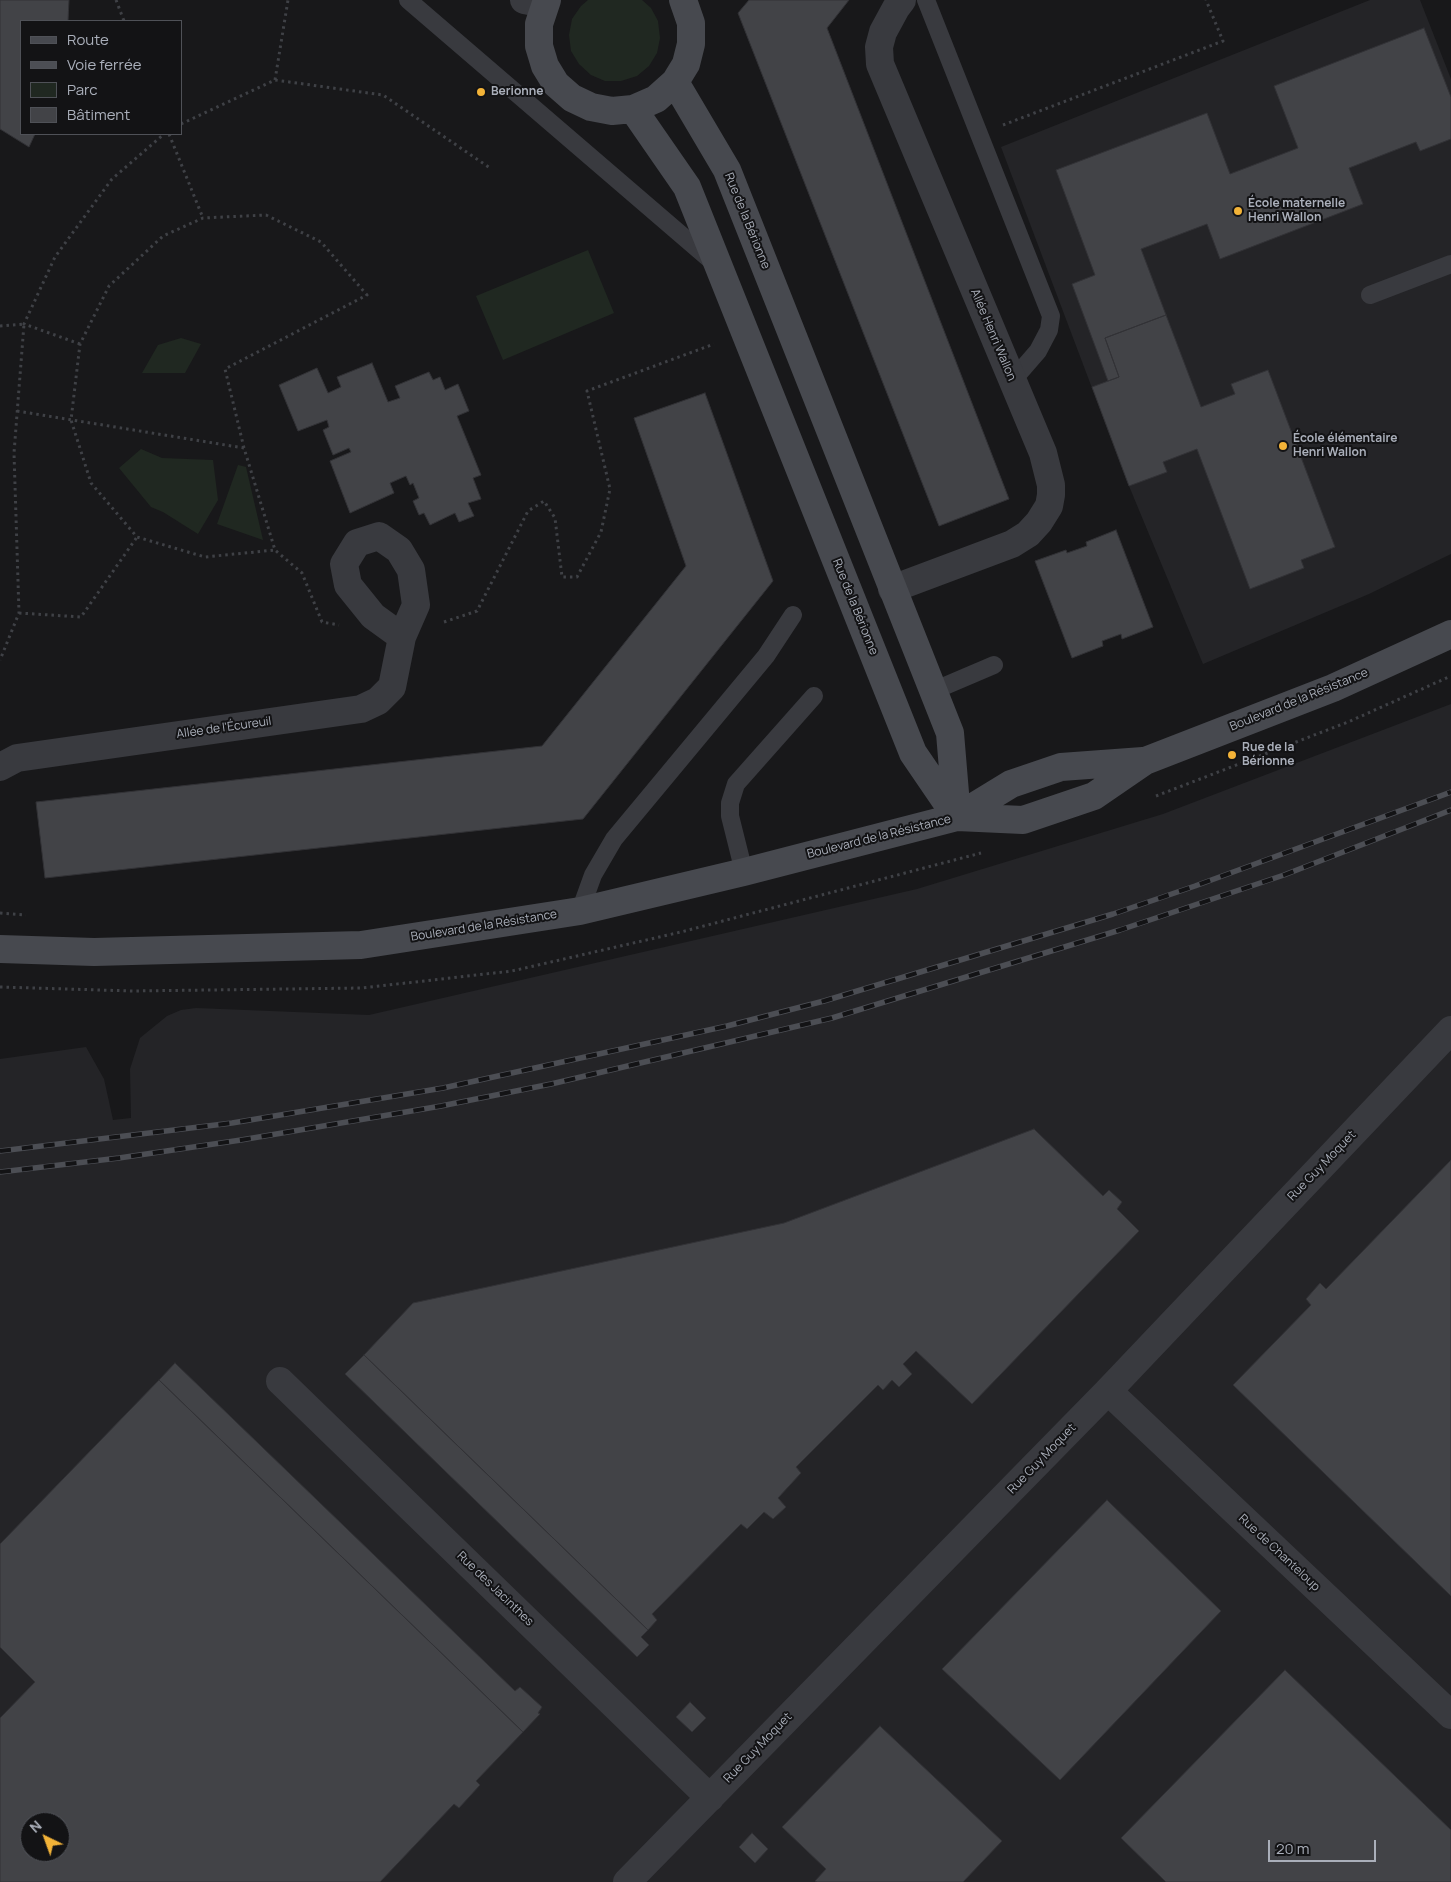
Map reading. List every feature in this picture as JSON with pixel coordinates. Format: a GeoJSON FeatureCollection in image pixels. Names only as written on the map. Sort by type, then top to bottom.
{"type":"FeatureCollection","features":[{"type":"Feature","properties":{"kind":"street","name":"Allée Henri Wallon"},"geometry":{"type":"LineString","coordinates":[[892,589],[1012,544],[1028,534],[1049,506],[1051,485],[1042,453],[880,64],[879,47],[884,32],[902,0]]}},
{"type":"Feature","properties":{"kind":"street"},"geometry":{"type":"LineString","coordinates":[[539,1],[539,46],[545,66],[556,84],[572,98],[591,107],[612,111],[633,109],[656,99],[674,82],[686,64],[691,44],[691,23],[684,1]]}},
{"type":"Feature","properties":{"kind":"street","name":"Rue de la Bérionne"},"geometry":{"type":"LineString","coordinates":[[674,82],[727,170],[950,733],[957,817]]}},
{"type":"Feature","properties":{"kind":"street","name":"Rue de la Bérionne"},"geometry":{"type":"LineString","coordinates":[[633,109],[687,187],[913,753],[957,817]]}},
{"type":"Feature","properties":{"kind":"street","name":"Boulevard de la Résistance"},"geometry":{"type":"LineString","coordinates":[[957,817],[1023,820],[1094,796],[1145,761],[1333,688],[1451,634]]}},
{"type":"Feature","properties":{"kind":"street","name":"Allée de l'Écureuil"},"geometry":{"type":"LineString","coordinates":[[0,767],[17,758],[37,754],[361,708],[378,701],[392,687],[402,637]]}},
{"type":"Feature","properties":{"kind":"street","name":"Boulevard de la Résistance"},"geometry":{"type":"LineString","coordinates":[[0,949],[94,952],[361,945],[580,911],[744,872],[957,817],[1011,784],[1061,767],[1145,761]]}},
{"type":"Feature","properties":{"kind":"street","name":"Rue Guy Moquet"},"geometry":{"type":"LineString","coordinates":[[627,1882],[1108,1391],[1451,1030]]}},
{"type":"Feature","properties":{"kind":"street","name":"Rue des Jacinthes"},"geometry":{"type":"LineString","coordinates":[[280,1381],[710,1798]]}},
{"type":"Feature","properties":{"kind":"street","name":"Rue de Chanteloup"},"geometry":{"type":"LineString","coordinates":[[1108,1391],[1451,1713]]}},
{"type":"Feature","properties":{"kind":"lane"},"geometry":{"type":"LineString","coordinates":[[408,0],[718,267]]}},
{"type":"Feature","properties":{"kind":"lane"},"geometry":{"type":"LineString","coordinates":[[926,0],[1051,316],[1049,330],[1038,351],[1012,380]]}},
{"type":"Feature","properties":{"kind":"lane"},"geometry":{"type":"LineString","coordinates":[[1370,295],[1451,264]]}},
{"type":"Feature","properties":{"kind":"lane"},"geometry":{"type":"LineString","coordinates":[[580,911],[592,875],[614,839],[766,656],[793,615]]}},
{"type":"Feature","properties":{"kind":"lane"},"geometry":{"type":"LineString","coordinates":[[933,691],[994,665]]}},
{"type":"Feature","properties":{"kind":"lane"},"geometry":{"type":"LineString","coordinates":[[744,872],[730,816],[730,803],[736,784],[814,696]]}},
{"type":"Feature","properties":{"kind":"path"},"geometry":{"type":"LineString","coordinates":[[116,0],[124,20]]}},
{"type":"Feature","properties":{"kind":"path"},"geometry":{"type":"LineString","coordinates":[[275,80],[288,0]]}},
{"type":"Feature","properties":{"kind":"path"},"geometry":{"type":"LineString","coordinates":[[979,134],[1223,40],[1206,0]]}},
{"type":"Feature","properties":{"kind":"path"},"geometry":{"type":"LineString","coordinates":[[182,124],[275,80],[383,95],[490,168]]}},
{"type":"Feature","properties":{"kind":"path"},"geometry":{"type":"LineString","coordinates":[[0,660],[19,613],[14,453],[24,324],[55,257],[106,187],[112,179],[163,135]]}},
{"type":"Feature","properties":{"kind":"path"},"geometry":{"type":"LineString","coordinates":[[169,135],[203,218]]}},
{"type":"Feature","properties":{"kind":"path"},"geometry":{"type":"LineString","coordinates":[[275,550],[205,557],[137,537],[90,483],[71,420],[80,344],[109,286],[162,236],[203,218],[266,215],[322,242],[366,295],[225,369],[244,448],[275,550],[302,573],[322,622],[340,626]]}},
{"type":"Feature","properties":{"kind":"path"},"geometry":{"type":"LineString","coordinates":[[0,326],[24,324],[80,344]]}},
{"type":"Feature","properties":{"kind":"path"},"geometry":{"type":"LineString","coordinates":[[402,637],[477,611],[528,511],[544,501],[554,518],[562,577],[577,577],[601,532],[610,489],[587,390],[745,333]]}},
{"type":"Feature","properties":{"kind":"path"},"geometry":{"type":"LineString","coordinates":[[18,411],[244,448]]}},
{"type":"Feature","properties":{"kind":"path"},"geometry":{"type":"LineString","coordinates":[[19,613],[81,617],[137,537]]}},
{"type":"Feature","properties":{"kind":"shaded area"},"geometry":{"type":"Polygon","coordinates":[[[1370,0],[1420,0],[1451,79],[1451,554],[1369,594],[1203,664],[1129,486],[1001,147],[1370,0]]]}},
{"type":"Feature","properties":{"kind":"shaded area"},"geometry":{"type":"Polygon","coordinates":[[[1451,704],[1451,1882],[0,1882],[0,1059],[86,1047],[104,1079],[113,1120],[131,1118],[130,1069],[140,1038],[167,1016],[181,1010],[196,1008],[369,1015],[917,889],[1163,814],[1451,704]]]}},
{"type":"Feature","properties":{"kind":"green space"},"geometry":{"type":"Polygon","coordinates":[[[588,0],[642,0],[651,8],[658,21],[660,38],[657,53],[649,66],[637,76],[621,81],[605,81],[591,75],[579,64],[571,51],[569,35],[572,19],[588,0]]]}},
{"type":"Feature","properties":{"kind":"green space"},"geometry":{"type":"Polygon","coordinates":[[[588,250],[614,313],[503,360],[476,296],[588,250]]]}},
{"type":"Feature","properties":{"kind":"green space"},"geometry":{"type":"Polygon","coordinates":[[[181,338],[201,344],[185,373],[142,373],[158,345],[181,338]]]}},
{"type":"Feature","properties":{"kind":"green space"},"geometry":{"type":"Polygon","coordinates":[[[141,449],[162,458],[213,460],[218,500],[198,534],[163,512],[151,507],[119,468],[141,449]]]}},
{"type":"Feature","properties":{"kind":"green space"},"geometry":{"type":"Polygon","coordinates":[[[238,465],[246,467],[263,540],[217,524],[238,465]]]}},
{"type":"Feature","properties":{"kind":"building"},"geometry":{"type":"Polygon","coordinates":[[[0,0],[69,0],[68,20],[20,20],[20,135],[35,135],[29,147],[0,129],[0,0]]]}},
{"type":"Feature","properties":{"kind":"building"},"geometry":{"type":"Polygon","coordinates":[[[749,0],[849,0],[827,28],[1009,499],[939,526],[738,13],[749,0]]]}},
{"type":"Feature","properties":{"kind":"building"},"geometry":{"type":"Polygon","coordinates":[[[1424,28],[1451,97],[1451,139],[1420,151],[1416,142],[1349,168],[1363,204],[1220,259],[1207,224],[1141,249],[1166,315],[1105,338],[1119,377],[1108,381],[1072,284],[1095,275],[1056,170],[1207,113],[1230,174],[1298,148],[1274,86],[1424,28]]]}},
{"type":"Feature","properties":{"kind":"building"},"geometry":{"type":"Polygon","coordinates":[[[1166,315],[1201,407],[1235,394],[1231,384],[1268,370],[1335,547],[1301,560],[1304,568],[1250,589],[1197,449],[1163,462],[1167,472],[1129,486],[1092,387],[1119,377],[1105,338],[1166,315]]]}},
{"type":"Feature","properties":{"kind":"building"},"geometry":{"type":"Polygon","coordinates":[[[372,363],[388,402],[400,398],[395,386],[429,372],[433,380],[440,377],[445,390],[458,384],[469,411],[457,416],[481,475],[473,478],[481,499],[468,503],[474,516],[459,522],[455,513],[430,525],[424,513],[419,515],[413,501],[419,498],[413,483],[410,485],[406,476],[390,483],[394,493],[350,513],[330,461],[351,452],[349,448],[333,455],[323,430],[329,427],[327,420],[298,431],[279,385],[317,368],[328,393],[341,387],[337,377],[372,363]]]}},
{"type":"Feature","properties":{"kind":"building"},"geometry":{"type":"Polygon","coordinates":[[[705,393],[773,581],[583,819],[45,878],[36,802],[542,746],[686,566],[634,418],[705,393]]]}},
{"type":"Feature","properties":{"kind":"building"},"geometry":{"type":"Polygon","coordinates":[[[1116,530],[1153,627],[1122,639],[1121,634],[1102,641],[1103,646],[1072,658],[1035,561],[1066,550],[1067,553],[1087,546],[1086,542],[1116,530]]]}},
{"type":"Feature","properties":{"kind":"building"},"geometry":{"type":"Polygon","coordinates":[[[1034,1129],[1103,1196],[1109,1190],[1122,1202],[1117,1209],[1139,1231],[972,1404],[916,1351],[903,1364],[912,1374],[899,1387],[892,1380],[883,1390],[878,1385],[796,1467],[801,1473],[778,1498],[786,1507],[773,1519],[764,1512],[747,1529],[741,1524],[652,1614],[657,1620],[648,1630],[364,1355],[413,1303],[784,1223],[1034,1129]]]}},
{"type":"Feature","properties":{"kind":"building"},"geometry":{"type":"Polygon","coordinates":[[[1451,1160],[1451,1596],[1233,1385],[1311,1305],[1306,1299],[1320,1283],[1326,1289],[1451,1160]]]}},
{"type":"Feature","properties":{"kind":"building"},"geometry":{"type":"Polygon","coordinates":[[[364,1355],[648,1630],[641,1637],[649,1645],[637,1657],[345,1374],[364,1355]]]}},
{"type":"Feature","properties":{"kind":"building"},"geometry":{"type":"Polygon","coordinates":[[[175,1363],[515,1691],[520,1687],[542,1707],[538,1713],[540,1714],[523,1732],[159,1380],[175,1363]]]}},
{"type":"Feature","properties":{"kind":"building"},"geometry":{"type":"Polygon","coordinates":[[[159,1380],[523,1732],[476,1781],[480,1785],[459,1808],[454,1804],[380,1882],[0,1882],[0,1718],[35,1682],[0,1647],[0,1544],[159,1380]]]}},
{"type":"Feature","properties":{"kind":"building"},"geometry":{"type":"Polygon","coordinates":[[[1107,1500],[1221,1611],[1060,1780],[942,1669],[1107,1500]]]}},
{"type":"Feature","properties":{"kind":"building"},"geometry":{"type":"Polygon","coordinates":[[[1285,1670],[1451,1830],[1451,1882],[1166,1882],[1121,1838],[1285,1670]]]}},
{"type":"Feature","properties":{"kind":"building"},"geometry":{"type":"Polygon","coordinates":[[[690,1702],[706,1718],[692,1732],[676,1717],[690,1702]]]}},
{"type":"Feature","properties":{"kind":"building"},"geometry":{"type":"Polygon","coordinates":[[[880,1726],[1002,1841],[963,1882],[817,1882],[815,1881],[826,1869],[782,1827],[880,1726]]]}},
{"type":"Feature","properties":{"kind":"building"},"geometry":{"type":"Polygon","coordinates":[[[752,1833],[768,1849],[755,1863],[739,1847],[752,1833]]]}},
{"type":"Feature","properties":{"kind":"railway"},"geometry":{"type":"LineString","coordinates":[[0,1151],[232,1123],[443,1088],[727,1026],[824,1001],[1113,914],[1195,886],[1451,792]]}},
{"type":"Feature","properties":{"kind":"railway"},"geometry":{"type":"LineString","coordinates":[[0,1172],[119,1158],[241,1140],[441,1106],[551,1084],[832,1018],[1120,930],[1284,875],[1451,810]]}},
{"type":"Feature","properties":{"kind":"place","name":"Berionne"},"geometry":{"type":"Point","coordinates":[481,92]}},
{"type":"Feature","properties":{"kind":"place","name":"École maternelle Henri Wallon"},"geometry":{"type":"Point","coordinates":[1238,211]}},
{"type":"Feature","properties":{"kind":"place","name":"École élémentaire Henri Wallon"},"geometry":{"type":"Point","coordinates":[1283,446]}},
{"type":"Feature","properties":{"kind":"place","name":"Rue de la Bérionne"},"geometry":{"type":"Point","coordinates":[1232,755]}}]}
